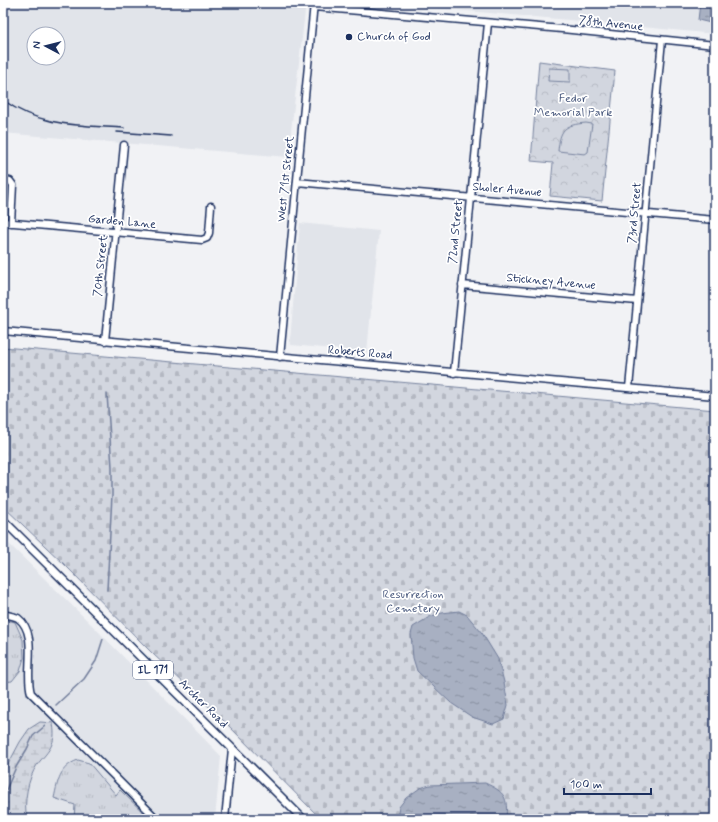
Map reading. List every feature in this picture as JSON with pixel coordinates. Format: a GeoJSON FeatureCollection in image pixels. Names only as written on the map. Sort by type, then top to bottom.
{"type":"FeatureCollection","features":[{"type":"Feature","properties":{"kind":"main road","name":"Archer Road"},"geometry":{"type":"LineString","coordinates":[[3,520],[303,819]]}},
{"type":"Feature","properties":{"kind":"street","name":"78th Avenue"},"geometry":{"type":"LineString","coordinates":[[314,5],[715,45]]}},
{"type":"Feature","properties":{"kind":"street","name":"West 71st Street"},"geometry":{"type":"LineString","coordinates":[[280,357],[314,5]]}},
{"type":"Feature","properties":{"kind":"street","name":"72nd Street"},"geometry":{"type":"LineString","coordinates":[[454,373],[488,23]]}},
{"type":"Feature","properties":{"kind":"street","name":"73rd Street"},"geometry":{"type":"LineString","coordinates":[[629,388],[662,40]]}},
{"type":"Feature","properties":{"kind":"street","name":"70th Street"},"geometry":{"type":"LineString","coordinates":[[105,341],[124,145]]}},
{"type":"Feature","properties":{"kind":"street"},"geometry":{"type":"LineString","coordinates":[[3,179],[10,181],[13,185],[11,223]]}},
{"type":"Feature","properties":{"kind":"street","name":"Sholer Avenue"},"geometry":{"type":"LineString","coordinates":[[297,182],[715,220]]}},
{"type":"Feature","properties":{"kind":"street","name":"Garden Lane"},"geometry":{"type":"LineString","coordinates":[[3,222],[202,240],[207,238],[209,233],[211,206]]}},
{"type":"Feature","properties":{"kind":"street","name":"Stickney Avenue"},"geometry":{"type":"LineString","coordinates":[[462,285],[638,301]]}},
{"type":"Feature","properties":{"kind":"street","name":"Roberts Road"},"geometry":{"type":"LineString","coordinates":[[3,331],[715,396]]}},
{"type":"Feature","properties":{"kind":"street"},"geometry":{"type":"LineString","coordinates":[[3,614],[18,618],[24,625],[29,637],[30,668],[28,685],[31,693],[157,819]]}},
{"type":"Feature","properties":{"kind":"street"},"geometry":{"type":"LineString","coordinates":[[225,819],[232,749]]}},
{"type":"Feature","properties":{"kind":"shaded area"},"geometry":{"type":"Polygon","coordinates":[[[3,3],[306,3],[288,157],[3,133],[3,3]]]}},
{"type":"Feature","properties":{"kind":"shaded area"},"geometry":{"type":"Polygon","coordinates":[[[377,3],[715,3],[715,34],[569,20],[377,3]]]}},
{"type":"Feature","properties":{"kind":"shaded area"},"geometry":{"type":"Polygon","coordinates":[[[300,223],[379,231],[367,352],[291,345],[290,341],[300,223]]]}},
{"type":"Feature","properties":{"kind":"shaded area"},"geometry":{"type":"Polygon","coordinates":[[[3,538],[95,628],[221,756],[215,819],[3,819],[3,538]]]}},
{"type":"Feature","properties":{"kind":"green space","name":"Fedor Memorial Park"},"geometry":{"type":"Polygon","coordinates":[[[539,61],[615,71],[602,201],[550,196],[553,163],[531,161],[539,61]]]}},
{"type":"Feature","properties":{"kind":"green space"},"geometry":{"type":"Polygon","coordinates":[[[549,68],[570,69],[570,82],[548,81],[549,68]]]}},
{"type":"Feature","properties":{"kind":"green space"},"geometry":{"type":"Polygon","coordinates":[[[586,123],[592,124],[588,152],[585,154],[558,151],[560,138],[564,130],[573,125],[586,123]]]}},
{"type":"Feature","properties":{"kind":"green space","name":"Resurrection Cemetery"},"geometry":{"type":"Polygon","coordinates":[[[3,347],[715,410],[715,819],[321,819],[222,719],[153,654],[65,565],[3,506],[3,347]]]}},
{"type":"Feature","properties":{"kind":"green space"},"geometry":{"type":"Polygon","coordinates":[[[3,619],[15,622],[23,640],[24,658],[20,671],[12,681],[3,682],[3,619]]]}},
{"type":"Feature","properties":{"kind":"green space"},"geometry":{"type":"Polygon","coordinates":[[[40,722],[53,723],[54,739],[49,750],[37,765],[31,777],[26,798],[27,819],[3,819],[3,774],[20,742],[29,729],[40,722]]]}},
{"type":"Feature","properties":{"kind":"green space"},"geometry":{"type":"Polygon","coordinates":[[[78,760],[89,763],[116,795],[120,790],[150,819],[74,819],[75,805],[54,798],[60,775],[67,766],[78,760]]]}},
{"type":"Feature","properties":{"kind":"water"},"geometry":{"type":"Polygon","coordinates":[[[700,3],[715,4],[715,24],[698,20],[700,3]]]}},
{"type":"Feature","properties":{"kind":"water"},"geometry":{"type":"Polygon","coordinates":[[[459,611],[467,615],[482,633],[498,659],[508,705],[504,719],[493,724],[472,717],[451,703],[417,671],[413,658],[411,634],[413,627],[431,616],[459,611]]]}},
{"type":"Feature","properties":{"kind":"water"},"geometry":{"type":"Polygon","coordinates":[[[485,783],[497,789],[504,796],[506,800],[506,819],[397,819],[399,807],[406,798],[420,788],[430,785],[485,783]]]}},
{"type":"Feature","properties":{"kind":"waterway"},"geometry":{"type":"LineString","coordinates":[[107,394],[112,467],[112,495],[107,590]]}},
{"type":"Feature","properties":{"kind":"waterway"},"geometry":{"type":"LineString","coordinates":[[56,705],[84,679],[96,661],[103,639]]}},
{"type":"Feature","properties":{"kind":"waterway"},"geometry":{"type":"LineString","coordinates":[[3,797],[16,767],[33,736],[45,726]]}},
{"type":"Feature","properties":{"kind":"railway"},"geometry":{"type":"LineString","coordinates":[[3,100],[17,109],[46,120],[76,125],[124,128]]}},
{"type":"Feature","properties":{"kind":"railway"},"geometry":{"type":"LineString","coordinates":[[117,132],[171,136]]}},
{"type":"Feature","properties":{"kind":"place","name":"Church of God"},"geometry":{"type":"Point","coordinates":[349,37]}}]}
